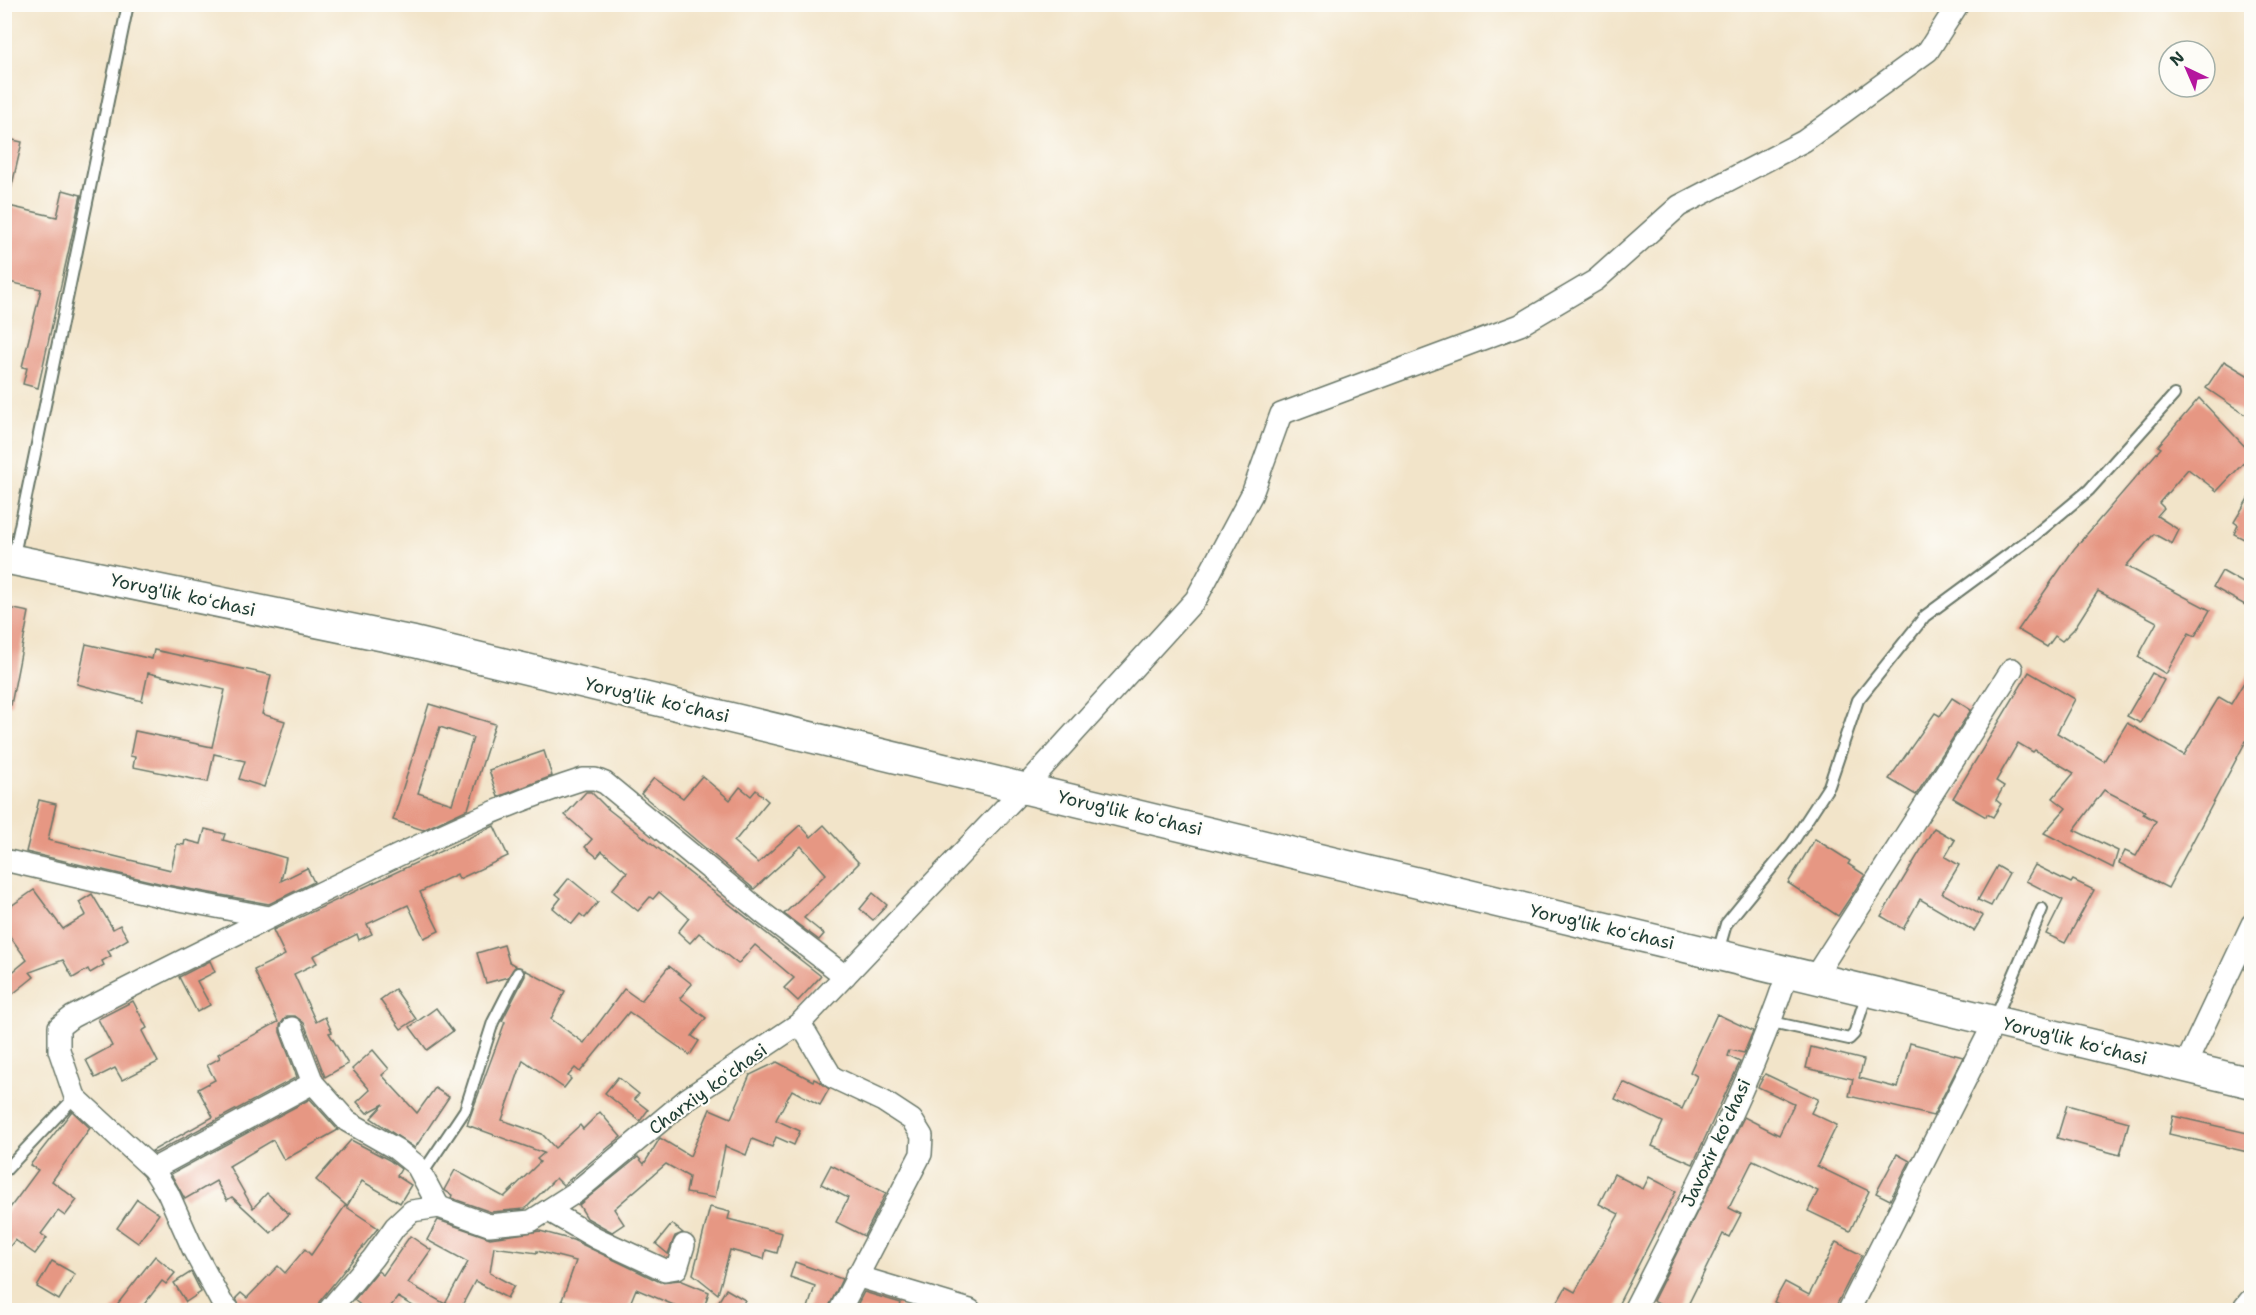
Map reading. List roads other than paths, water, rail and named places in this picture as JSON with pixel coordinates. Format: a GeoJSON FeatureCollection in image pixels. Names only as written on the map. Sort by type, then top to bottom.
{"type":"FeatureCollection","features":[{"type":"Feature","properties":{"kind":"main road","name":"Yorug'lik koʻchasi"},"geometry":{"type":"LineString","coordinates":[[9,559],[414,642],[2252,1083]]}},
{"type":"Feature","properties":{"kind":"main road"},"geometry":{"type":"LineString","coordinates":[[2248,1311],[2252,1305]]}},
{"type":"Feature","properties":{"kind":"street","name":"Charxiy koʻchasi"},"geometry":{"type":"LineString","coordinates":[[439,1207],[489,1225],[531,1221],[576,1192],[687,1099],[800,1023],[1024,788],[1196,599],[1252,494],[1281,414],[1520,325],[1596,279],[1679,206],[1804,141],[1928,51],[1958,4]]}},
{"type":"Feature","properties":{"kind":"street","name":"Javoxir koʻchasi"},"geometry":{"type":"LineString","coordinates":[[1634,1311],[1687,1206],[1772,1022],[1801,975],[2012,669]]}},
{"type":"Feature","properties":{"kind":"street"},"geometry":{"type":"LineString","coordinates":[[229,1311],[222,1303],[193,1249],[168,1193],[153,1169],[75,1096],[59,1050],[59,1027],[72,1017],[269,917],[502,807],[583,779],[595,779],[605,783],[764,914],[845,976]]}},
{"type":"Feature","properties":{"kind":"street"},"geometry":{"type":"LineString","coordinates":[[4,860],[164,897],[269,917]]}},
{"type":"Feature","properties":{"kind":"street"},"geometry":{"type":"LineString","coordinates":[[2184,1068],[2252,924]]}},
{"type":"Feature","properties":{"kind":"street"},"geometry":{"type":"LineString","coordinates":[[1849,1311],[1995,1021]]}},
{"type":"Feature","properties":{"kind":"street"},"geometry":{"type":"LineString","coordinates":[[800,1023],[832,1077],[883,1101],[912,1120],[921,1136],[921,1154],[856,1276],[840,1311]]}},
{"type":"Feature","properties":{"kind":"street"},"geometry":{"type":"LineString","coordinates":[[292,1028],[313,1083],[347,1121],[396,1149],[417,1166],[439,1207],[412,1211],[395,1227],[329,1311]]}},
{"type":"Feature","properties":{"kind":"street"},"geometry":{"type":"LineString","coordinates":[[153,1169],[313,1083]]}},
{"type":"Feature","properties":{"kind":"street"},"geometry":{"type":"LineString","coordinates":[[549,1211],[596,1238],[665,1270],[677,1268],[684,1245]]}},
{"type":"Feature","properties":{"kind":"street"},"geometry":{"type":"LineString","coordinates":[[856,1276],[970,1311]]}},
{"type":"Feature","properties":{"kind":"lane"},"geometry":{"type":"LineString","coordinates":[[9,559],[128,4]]}},
{"type":"Feature","properties":{"kind":"lane"},"geometry":{"type":"LineString","coordinates":[[1717,954],[1726,924],[1792,843],[1829,786],[1858,700],[1924,616],[2035,535],[2089,490],[2174,395]]}},
{"type":"Feature","properties":{"kind":"lane"},"geometry":{"type":"LineString","coordinates":[[1995,1021],[2042,909]]}},
{"type":"Feature","properties":{"kind":"lane"},"geometry":{"type":"LineString","coordinates":[[422,1174],[465,1110],[494,1022],[519,973]]}},
{"type":"Feature","properties":{"kind":"lane"},"geometry":{"type":"LineString","coordinates":[[1772,1022],[1849,1039],[1854,1034],[1868,991]]}},
{"type":"Feature","properties":{"kind":"lane"},"geometry":{"type":"LineString","coordinates":[[6,1170],[75,1096]]}}]}
